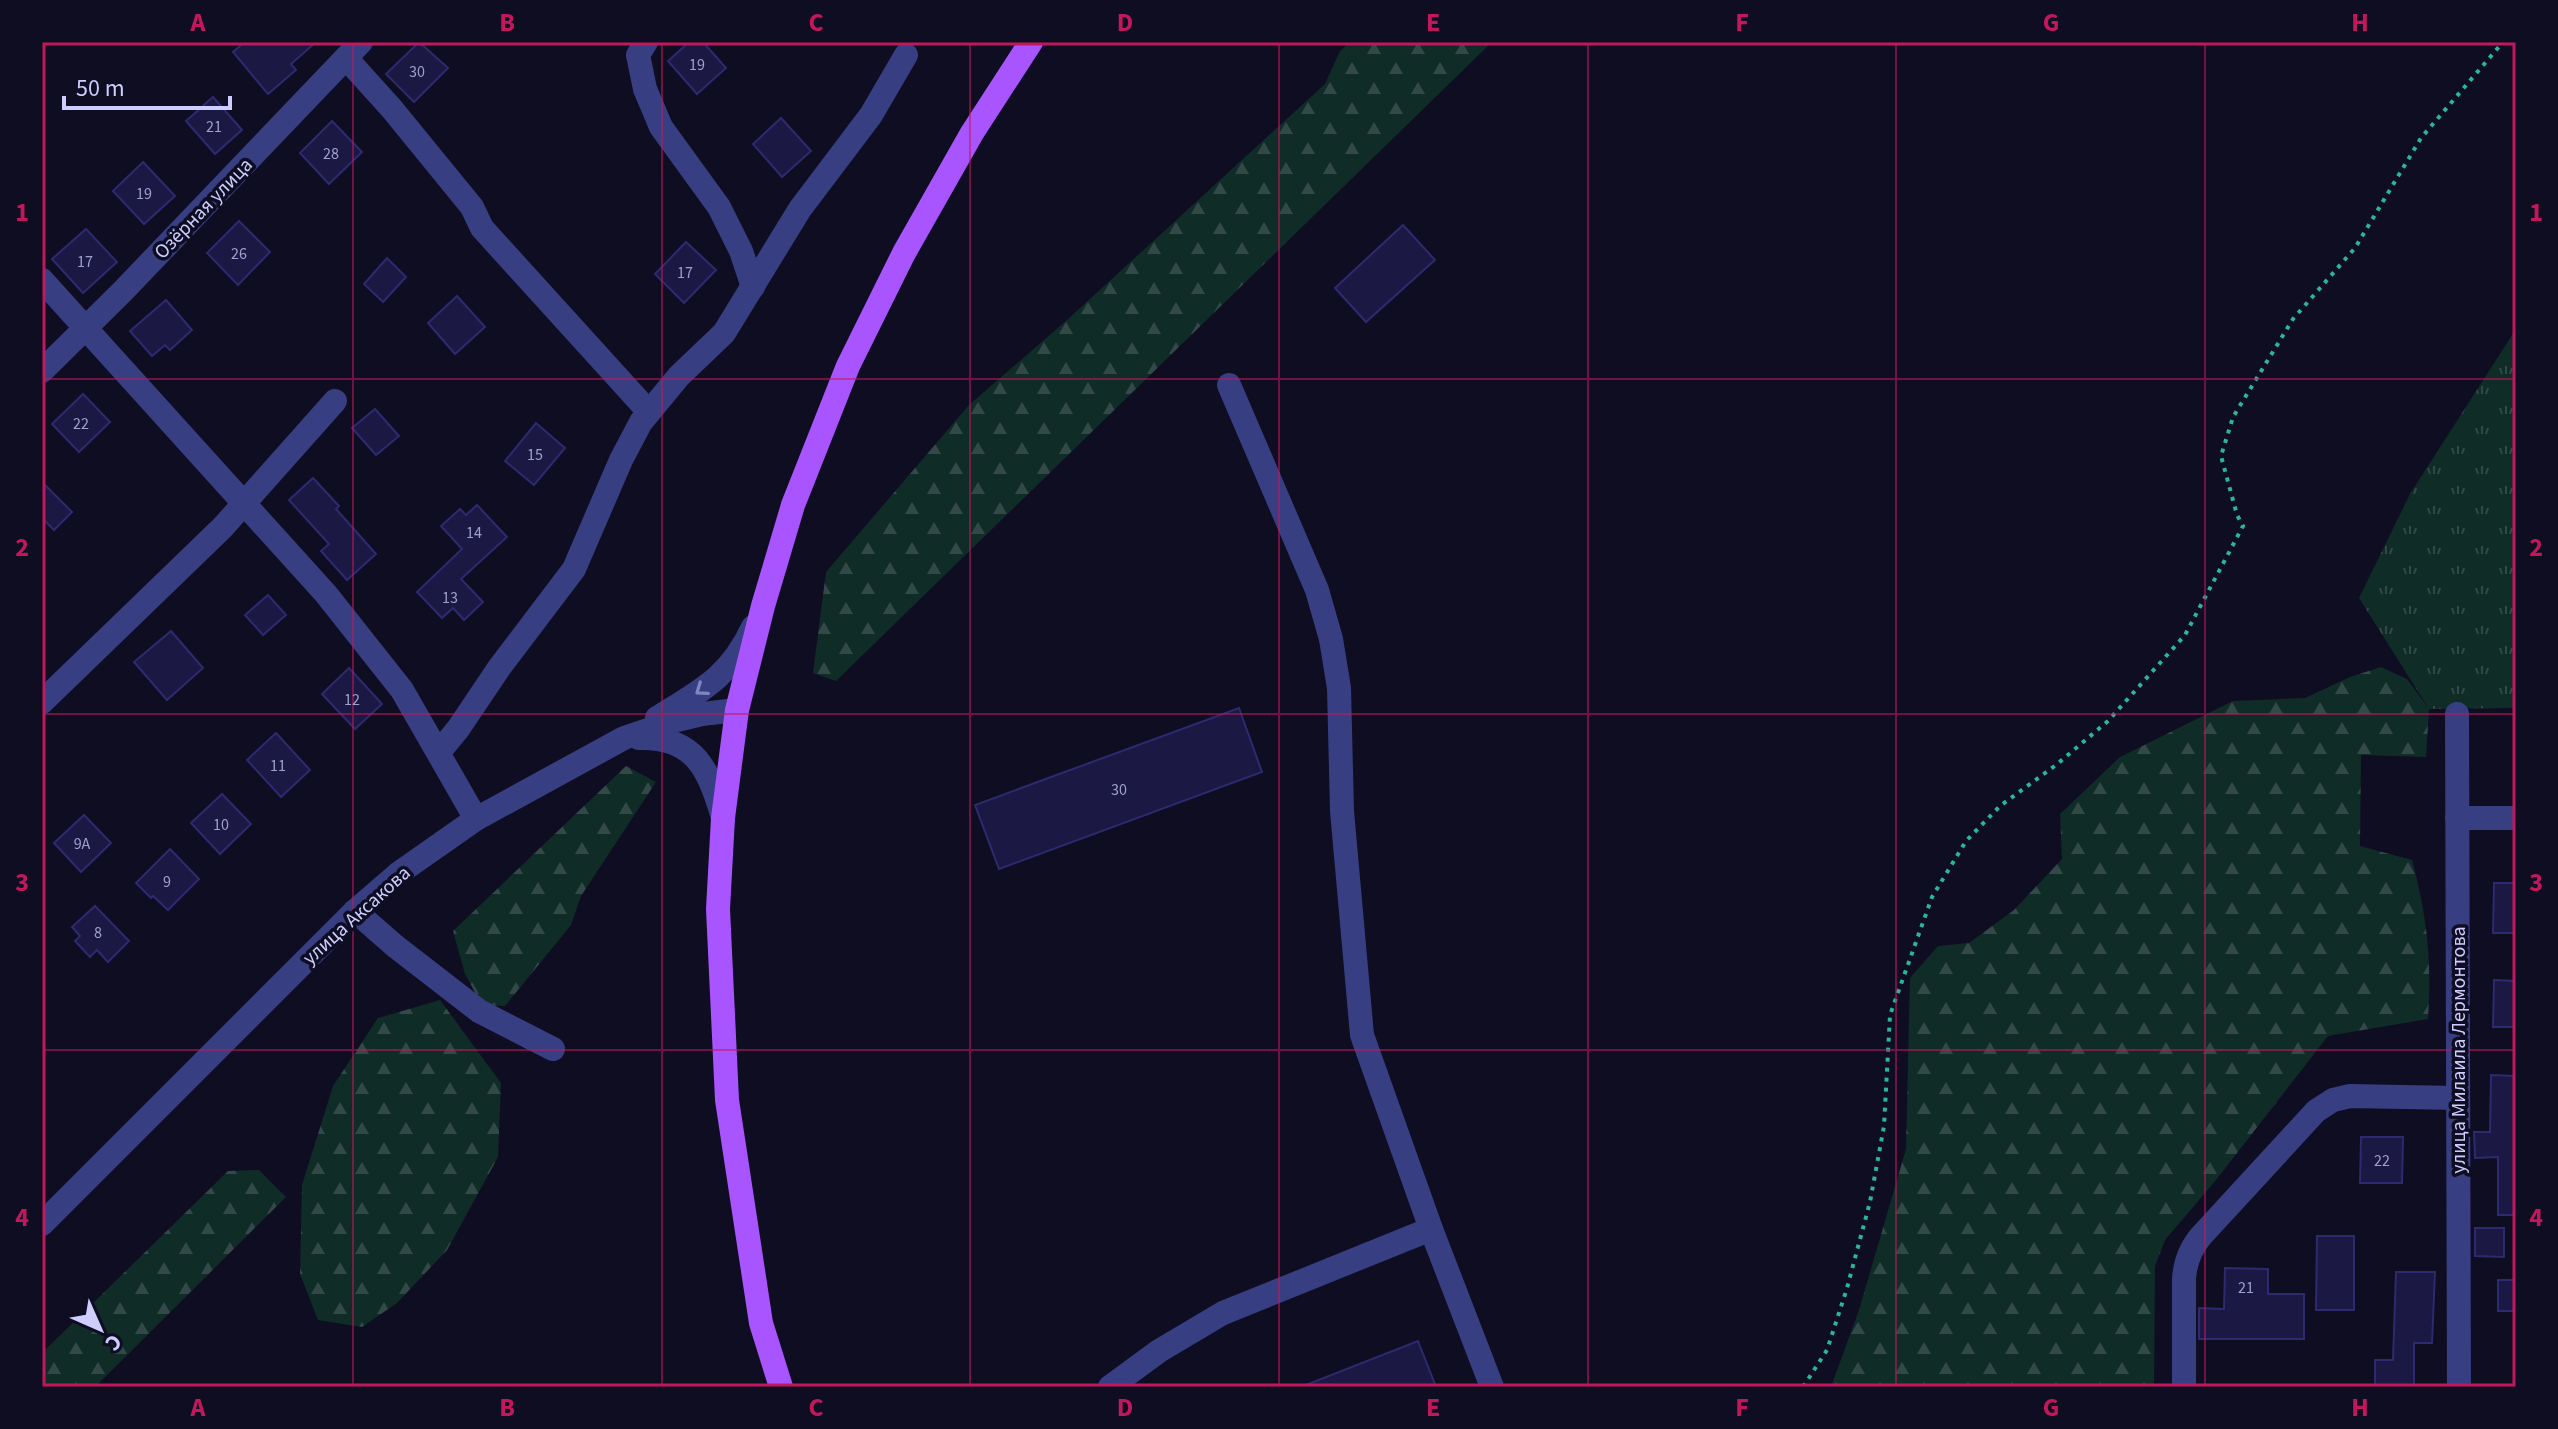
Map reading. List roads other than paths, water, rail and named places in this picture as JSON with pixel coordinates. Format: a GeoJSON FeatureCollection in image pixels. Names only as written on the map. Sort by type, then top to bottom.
{"type":"FeatureCollection","features":[{"type":"Feature","properties":{"kind":"main road"},"geometry":{"type":"LineString","coordinates":[[781,1387],[761,1323],[727,1100],[718,909],[723,818],[737,710],[793,505],[848,366],[904,253],[972,133],[1031,42]]}},
{"type":"Feature","properties":{"kind":"street"},"geometry":{"type":"LineString","coordinates":[[646,42],[638,55],[645,89],[661,127],[719,207],[741,251],[753,287]]}},
{"type":"Feature","properties":{"kind":"street"},"geometry":{"type":"LineString","coordinates":[[354,50],[392,109],[472,207],[482,228],[649,412]]}},
{"type":"Feature","properties":{"kind":"street","name":"Озёрная улица"},"geometry":{"type":"LineString","coordinates":[[42,371],[354,50]]}},
{"type":"Feature","properties":{"kind":"street"},"geometry":{"type":"LineString","coordinates":[[439,752],[574,569],[621,460],[641,422],[679,376],[724,333],[800,209],[871,115],[906,55]]}},
{"type":"Feature","properties":{"kind":"street"},"geometry":{"type":"LineString","coordinates":[[42,280],[326,594],[402,690],[476,819]]}},
{"type":"Feature","properties":{"kind":"street"},"geometry":{"type":"LineString","coordinates":[[1229,385],[1317,590],[1331,639],[1339,688],[1342,811],[1362,1035],[1431,1229],[1492,1387]]}},
{"type":"Feature","properties":{"kind":"street"},"geometry":{"type":"LineString","coordinates":[[42,702],[223,527],[335,401]]}},
{"type":"Feature","properties":{"kind":"street"},"geometry":{"type":"LineString","coordinates":[[624,738],[722,675],[741,653],[763,606]]}},
{"type":"Feature","properties":{"kind":"street","name":"улица Аксакова"},"geometry":{"type":"LineString","coordinates":[[42,1224],[355,911],[399,873],[476,819],[624,738],[677,720],[737,710]]}},
{"type":"Feature","properties":{"kind":"street","name":"улица Милаила Лермонтова"},"geometry":{"type":"LineString","coordinates":[[2457,714],[2459,1387]]}},
{"type":"Feature","properties":{"kind":"street"},"geometry":{"type":"LineString","coordinates":[[624,738],[653,737],[674,741],[691,752],[714,788],[723,818]]}},
{"type":"Feature","properties":{"kind":"street"},"geometry":{"type":"LineString","coordinates":[[2457,818],[2516,818]]}},
{"type":"Feature","properties":{"kind":"street"},"geometry":{"type":"LineString","coordinates":[[355,911],[479,1011],[553,1049]]}},
{"type":"Feature","properties":{"kind":"street"},"geometry":{"type":"LineString","coordinates":[[2184,1387],[2184,1279],[2191,1251],[2201,1236],[2316,1111],[2333,1100],[2350,1096],[2458,1098]]}},
{"type":"Feature","properties":{"kind":"street"},"geometry":{"type":"LineString","coordinates":[[1110,1387],[1159,1351],[1223,1313],[1431,1229]]}}]}
